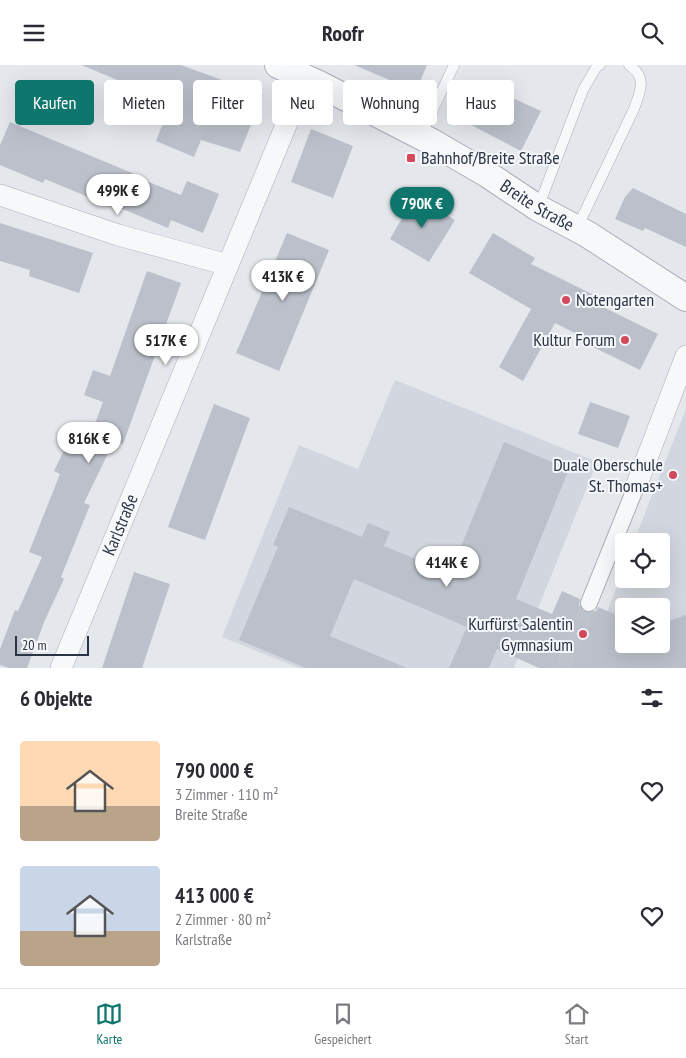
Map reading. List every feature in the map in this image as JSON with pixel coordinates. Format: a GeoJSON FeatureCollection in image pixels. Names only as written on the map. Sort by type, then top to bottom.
{"type":"FeatureCollection","features":[{"type":"Feature","properties":{"kind":"street","name":"Breite Straße"},"geometry":{"type":"LineString","coordinates":[[278,65],[306,77],[421,136],[487,174],[538,208],[603,245],[686,298]]}},
{"type":"Feature","properties":{"kind":"street","name":"Karlstraße"},"geometry":{"type":"LineString","coordinates":[[60,668],[306,77]]}},
{"type":"Feature","properties":{"kind":"street"},"geometry":{"type":"LineString","coordinates":[[0,195],[118,235],[228,265]]}},
{"type":"Feature","properties":{"kind":"street"},"geometry":{"type":"LineString","coordinates":[[589,603],[686,356]]}},
{"type":"Feature","properties":{"kind":"lane"},"geometry":{"type":"LineString","coordinates":[[421,136],[454,65]]}},
{"type":"Feature","properties":{"kind":"lane"},"geometry":{"type":"LineString","coordinates":[[538,208],[582,89],[597,66],[600,65]]}},
{"type":"Feature","properties":{"kind":"lane"},"geometry":{"type":"LineString","coordinates":[[576,229],[634,109],[641,89],[641,79],[636,69],[629,65]]}},
{"type":"Feature","properties":{"kind":"shaded area"},"geometry":{"type":"Polygon","coordinates":[[[395,380],[597,462],[514,668],[299,668],[222,637],[299,445],[358,469],[395,380]]]}},
{"type":"Feature","properties":{"kind":"shaded area","name":"Duale Oberschule St. Thomas+"},"geometry":{"type":"Polygon","coordinates":[[[686,409],[686,668],[585,668],[617,588],[670,588],[670,533],[637,533],[686,409]]]}},
{"type":"Feature","properties":{"kind":"building"},"geometry":{"type":"Polygon","coordinates":[[[81,65],[181,65],[222,80],[193,80],[193,125],[251,125],[240,152],[201,140],[194,157],[156,141],[162,125],[183,125],[183,80],[117,80],[81,65]]]}},
{"type":"Feature","properties":{"kind":"building"},"geometry":{"type":"Polygon","coordinates":[[[354,65],[427,65],[421,80],[390,80],[354,65]]]}},
{"type":"Feature","properties":{"kind":"building"},"geometry":{"type":"Polygon","coordinates":[[[514,99],[541,111],[521,151],[471,125],[514,125],[514,99]]]}},
{"type":"Feature","properties":{"kind":"building"},"geometry":{"type":"Polygon","coordinates":[[[10,122],[181,195],[187,181],[219,194],[203,233],[171,220],[168,228],[45,179],[43,183],[0,165],[0,145],[10,122]]]}},
{"type":"Feature","properties":{"kind":"building"},"geometry":{"type":"Polygon","coordinates":[[[311,129],[353,146],[333,198],[291,182],[311,129]]]}},
{"type":"Feature","properties":{"kind":"building"},"geometry":{"type":"Polygon","coordinates":[[[633,188],[686,214],[686,247],[645,228],[643,231],[615,219],[625,197],[633,188]]]}},
{"type":"Feature","properties":{"kind":"building"},"geometry":{"type":"Polygon","coordinates":[[[415,196],[455,220],[429,262],[390,239],[415,196]]]}},
{"type":"Feature","properties":{"kind":"building"},"geometry":{"type":"Polygon","coordinates":[[[0,223],[93,253],[79,293],[29,276],[30,270],[0,261],[0,223]]]}},
{"type":"Feature","properties":{"kind":"building"},"geometry":{"type":"Polygon","coordinates":[[[287,233],[329,250],[279,371],[236,353],[287,233]]]}},
{"type":"Feature","properties":{"kind":"building"},"geometry":{"type":"Polygon","coordinates":[[[493,233],[535,258],[531,264],[592,294],[589,300],[658,334],[640,370],[593,347],[594,343],[555,323],[523,381],[499,367],[531,309],[469,273],[493,233]]]}},
{"type":"Feature","properties":{"kind":"building"},"geometry":{"type":"Polygon","coordinates":[[[147,271],[181,283],[123,444],[114,441],[84,503],[90,505],[61,577],[64,579],[45,620],[27,668],[9,668],[0,665],[0,649],[15,610],[18,611],[42,557],[29,552],[60,474],[54,471],[69,440],[86,448],[103,402],[84,395],[93,370],[110,376],[147,271]]]}},
{"type":"Feature","properties":{"kind":"building"},"geometry":{"type":"Polygon","coordinates":[[[590,402],[630,416],[618,448],[578,434],[590,402]]]}},
{"type":"Feature","properties":{"kind":"building"},"geometry":{"type":"Polygon","coordinates":[[[214,404],[250,418],[205,540],[168,527],[214,404]]]}},
{"type":"Feature","properties":{"kind":"building"},"geometry":{"type":"Polygon","coordinates":[[[504,442],[569,469],[516,599],[552,614],[562,591],[580,599],[579,605],[585,612],[591,613],[596,611],[598,607],[615,614],[615,653],[670,653],[670,621],[686,615],[686,668],[539,668],[497,649],[489,668],[449,668],[467,627],[354,579],[330,636],[407,668],[306,668],[239,640],[278,547],[273,545],[289,507],[362,537],[368,523],[390,532],[384,546],[450,573],[504,442]]]}},
{"type":"Feature","properties":{"kind":"building"},"geometry":{"type":"Polygon","coordinates":[[[134,572],[170,584],[142,668],[102,668],[134,572]]]}},
{"type":"Feature","properties":{"kind":"tunnel"},"geometry":{"type":"LineString","coordinates":[[563,668],[589,603]]}},
{"type":"Feature","properties":{"kind":"place","name":"Bahnhof/Breite Straße"},"geometry":{"type":"Point","coordinates":[411,158]}},
{"type":"Feature","properties":{"kind":"place","name":"Notengarten"},"geometry":{"type":"Point","coordinates":[566,300]}},
{"type":"Feature","properties":{"kind":"place","name":"Kultur Forum"},"geometry":{"type":"Point","coordinates":[625,340]}},
{"type":"Feature","properties":{"kind":"place","name":"Duale Oberschule St. Thomas+"},"geometry":{"type":"Point","coordinates":[673,475]}},
{"type":"Feature","properties":{"kind":"place","name":"Kurfürst Salentin Gymnasium"},"geometry":{"type":"Point","coordinates":[583,634]}}]}
